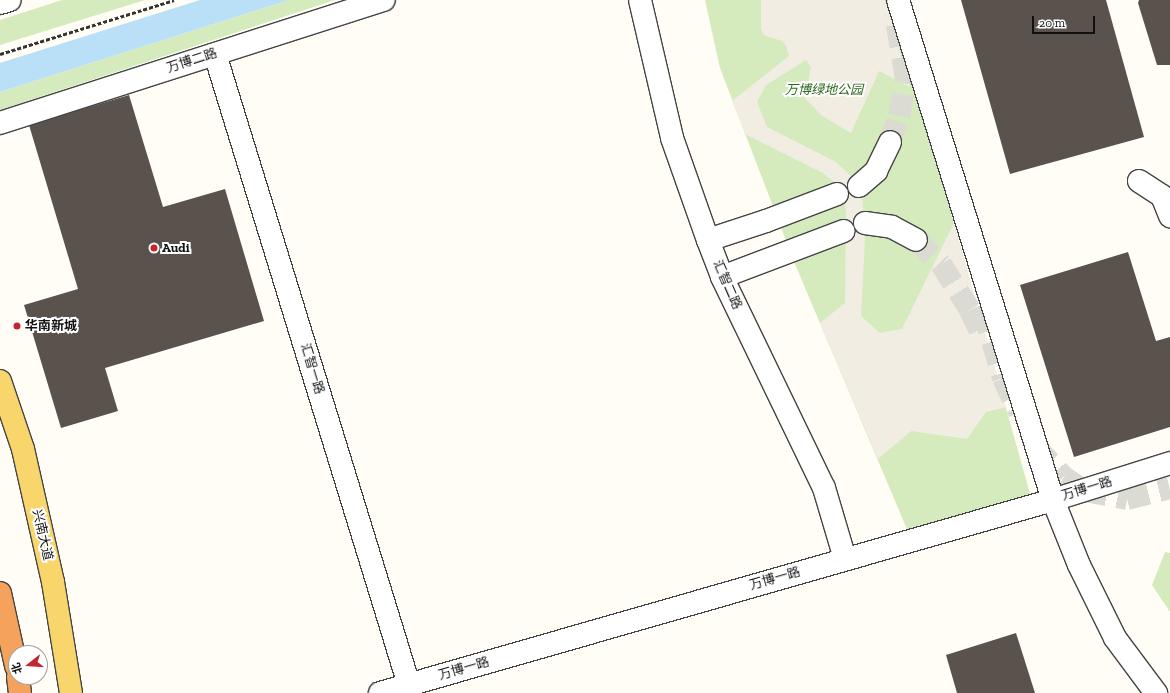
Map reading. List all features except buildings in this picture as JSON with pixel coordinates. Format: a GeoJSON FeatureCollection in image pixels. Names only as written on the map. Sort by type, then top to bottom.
{"type":"FeatureCollection","features":[{"type":"Feature","properties":{"kind":"highway"},"geometry":{"type":"LineString","coordinates":[[0,593],[12,645]]}},
{"type":"Feature","properties":{"kind":"main road","name":"兴南大道"},"geometry":{"type":"LineString","coordinates":[[0,381],[22,449],[53,582],[71,693]]}},
{"type":"Feature","properties":{"kind":"street"},"geometry":{"type":"LineString","coordinates":[[0,3],[10,0]]}},
{"type":"Feature","properties":{"kind":"street","name":"万博二路"},"geometry":{"type":"LineString","coordinates":[[0,123],[384,0]]}},
{"type":"Feature","properties":{"kind":"street","name":"汇智二路"},"geometry":{"type":"LineString","coordinates":[[640,0],[672,138],[708,240],[722,277],[824,488],[845,559]]}},
{"type":"Feature","properties":{"kind":"street"},"geometry":{"type":"LineString","coordinates":[[898,0],[1053,500],[1079,566],[1115,638],[1156,693]]}},
{"type":"Feature","properties":{"kind":"street","name":"汇智一路"},"geometry":{"type":"LineString","coordinates":[[215,54],[408,685]]}},
{"type":"Feature","properties":{"kind":"street"},"geometry":{"type":"LineString","coordinates":[[859,186],[876,171],[890,142]]}},
{"type":"Feature","properties":{"kind":"street"},"geometry":{"type":"LineString","coordinates":[[1139,181],[1162,196],[1170,216]]}},
{"type":"Feature","properties":{"kind":"street"},"geometry":{"type":"LineString","coordinates":[[708,240],[766,222],[837,194]]}},
{"type":"Feature","properties":{"kind":"street"},"geometry":{"type":"LineString","coordinates":[[865,223],[892,227],[916,240]]}},
{"type":"Feature","properties":{"kind":"street"},"geometry":{"type":"LineString","coordinates":[[722,277],[844,230]]}},
{"type":"Feature","properties":{"kind":"street","name":"万博一路"},"geometry":{"type":"LineString","coordinates":[[380,693],[1053,500],[1170,463]]}},
{"type":"Feature","properties":{"kind":"path"},"geometry":{"type":"LineString","coordinates":[[0,54],[174,0]]}},
{"type":"Feature","properties":{"kind":"green space"},"geometry":{"type":"Polygon","coordinates":[[[62,0],[145,0],[0,45],[0,20],[62,0]]]}},
{"type":"Feature","properties":{"kind":"green space"},"geometry":{"type":"Polygon","coordinates":[[[289,0],[335,0],[0,110],[0,92],[289,0]]]}},
{"type":"Feature","properties":{"kind":"green space","name":"万博绿地公园"},"geometry":{"type":"Polygon","coordinates":[[[705,0],[891,0],[1031,497],[909,534],[795,264],[720,68],[705,0]]]}},
{"type":"Feature","properties":{"kind":"green space"},"geometry":{"type":"Polygon","coordinates":[[[1165,552],[1170,553],[1170,612],[1152,585],[1165,552]]]}},
{"type":"Feature","properties":{"kind":"shaded area"},"geometry":{"type":"Polygon","coordinates":[[[761,0],[885,0],[910,87],[879,71],[851,133],[822,116],[805,98],[811,67],[806,60],[766,85],[757,102],[767,127],[836,162],[853,178],[862,194],[865,239],[861,316],[880,333],[902,329],[954,223],[1006,407],[986,412],[967,439],[911,431],[878,459],[820,323],[845,303],[846,212],[844,200],[834,182],[823,173],[745,134],[732,101],[789,56],[786,46],[782,41],[764,35],[761,29],[761,0]]]}},
{"type":"Feature","properties":{"kind":"water"},"geometry":{"type":"Polygon","coordinates":[[[200,0],[289,0],[0,92],[0,63],[200,0]]]}},
{"type":"Feature","properties":{"kind":"tunnel"},"geometry":{"type":"LineString","coordinates":[[890,142],[899,116],[906,79],[895,14]]}},
{"type":"Feature","properties":{"kind":"tunnel"},"geometry":{"type":"LineString","coordinates":[[916,240],[941,264],[970,310],[981,334]]}},
{"type":"Feature","properties":{"kind":"tunnel"},"geometry":{"type":"LineString","coordinates":[[983,310],[1003,378],[1019,413]]}},
{"type":"Feature","properties":{"kind":"tunnel"},"geometry":{"type":"LineString","coordinates":[[1035,446],[1064,477],[1085,491],[1127,499],[1170,488]]}},
{"type":"Feature","properties":{"kind":"place","name":"Audi"},"geometry":{"type":"Point","coordinates":[154,248]}},
{"type":"Feature","properties":{"kind":"place","name":"华南新城"},"geometry":{"type":"Point","coordinates":[17,326]}}]}
